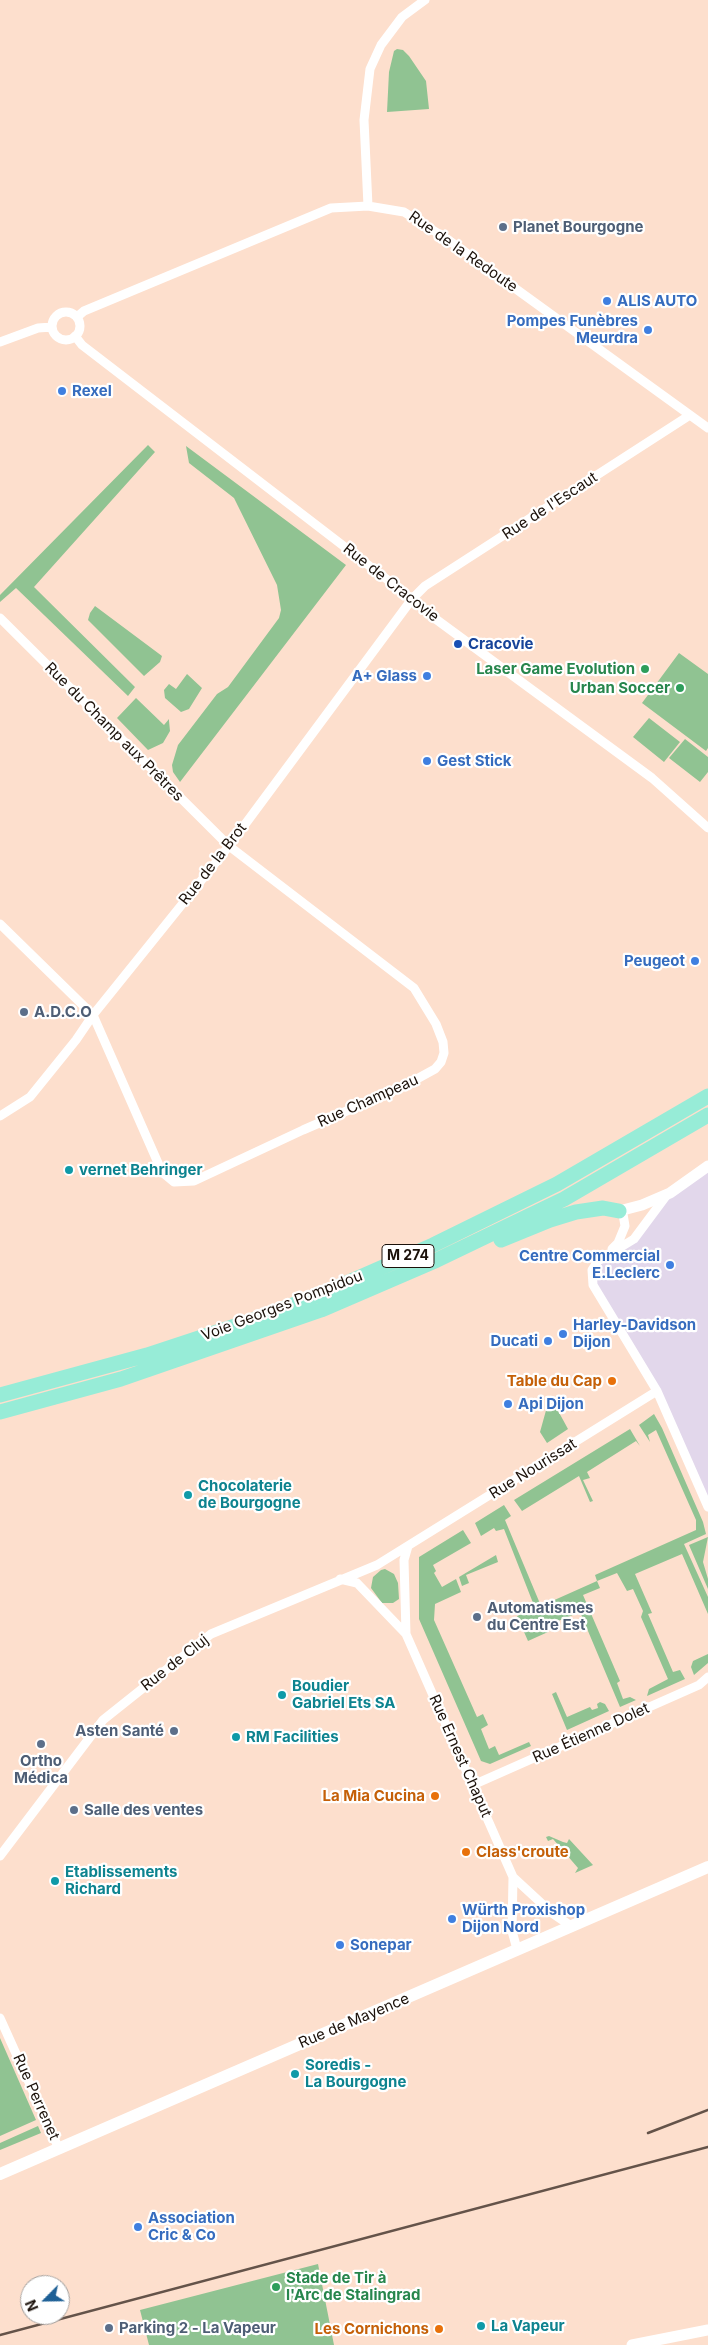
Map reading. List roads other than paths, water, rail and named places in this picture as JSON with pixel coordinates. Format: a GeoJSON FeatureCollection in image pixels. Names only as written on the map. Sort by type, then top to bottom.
{"type":"FeatureCollection","features":[{"type":"Feature","properties":{"kind":"highway","name":"Voie Georges Pompidou"},"geometry":{"type":"LineString","coordinates":[[0,1395],[147,1355],[265,1316],[328,1292],[506,1210],[622,1147],[708,1096]]}},
{"type":"Feature","properties":{"kind":"highway","name":"Voie Georges Pompidou"},"geometry":{"type":"LineString","coordinates":[[0,1412],[60,1397],[188,1358],[321,1310],[401,1276],[564,1199],[708,1115]]}},
{"type":"Feature","properties":{"kind":"highway"},"geometry":{"type":"LineString","coordinates":[[401,1276],[560,1217],[603,1208],[619,1211]]}},
{"type":"Feature","properties":{"kind":"highway"},"geometry":{"type":"LineString","coordinates":[[0,1389],[28,1388]]}},
{"type":"Feature","properties":{"kind":"main road","name":"Rue de Mayence"},"geometry":{"type":"LineString","coordinates":[[0,2174],[708,1867]]}},
{"type":"Feature","properties":{"kind":"street"},"geometry":{"type":"LineString","coordinates":[[368,206],[364,120],[370,69],[381,45],[402,17],[425,0]]}},
{"type":"Feature","properties":{"kind":"street","name":"Rue de la Redoute"},"geometry":{"type":"LineString","coordinates":[[78,317],[84,311],[331,208],[368,206],[404,212],[447,239],[708,428]]}},
{"type":"Feature","properties":{"kind":"street"},"geometry":{"type":"LineString","coordinates":[[61,312],[70,312],[78,317],[80,329],[75,336],[63,339],[56,335],[52,327],[54,318],[61,312]]}},
{"type":"Feature","properties":{"kind":"street"},"geometry":{"type":"LineString","coordinates":[[0,342],[38,328],[52,327]]}},
{"type":"Feature","properties":{"kind":"street","name":"Rue de Cracovie"},"geometry":{"type":"LineString","coordinates":[[75,336],[82,345],[437,620],[652,778],[708,828]]}},
{"type":"Feature","properties":{"kind":"street","name":"Rue de l'Escaut"},"geometry":{"type":"LineString","coordinates":[[412,599],[425,586],[690,415]]}},
{"type":"Feature","properties":{"kind":"street","name":"Rue de la Brot"},"geometry":{"type":"LineString","coordinates":[[0,1116],[30,1097],[93,1015],[229,846],[412,599]]}},
{"type":"Feature","properties":{"kind":"street","name":"Rue du Champ aux Prêtres"},"geometry":{"type":"LineString","coordinates":[[0,618],[229,846]]}},
{"type":"Feature","properties":{"kind":"street","name":"Rue Champeau"},"geometry":{"type":"LineString","coordinates":[[93,1015],[162,1172],[174,1182],[194,1181],[404,1086],[435,1069],[441,1062],[444,1053],[443,1042],[427,1006],[414,988],[229,846]]}},
{"type":"Feature","properties":{"kind":"street"},"geometry":{"type":"LineString","coordinates":[[0,924],[93,1015]]}},
{"type":"Feature","properties":{"kind":"street"},"geometry":{"type":"LineString","coordinates":[[608,1253],[634,1238],[662,1200],[708,1166]]}},
{"type":"Feature","properties":{"kind":"street"},"geometry":{"type":"LineString","coordinates":[[619,1211],[642,1205],[670,1193]]}},
{"type":"Feature","properties":{"kind":"street"},"geometry":{"type":"LineString","coordinates":[[619,1211],[623,1214],[625,1226],[618,1243],[594,1265],[592,1275],[593,1286],[657,1391],[708,1507]]}},
{"type":"Feature","properties":{"kind":"street","name":"Rue Nourissat"},"geometry":{"type":"LineString","coordinates":[[408,1546],[657,1391]]}},
{"type":"Feature","properties":{"kind":"street","name":"Rue de Cluj"},"geometry":{"type":"LineString","coordinates":[[0,1856],[103,1720],[211,1634],[340,1578],[377,1565],[408,1546]]}},
{"type":"Feature","properties":{"kind":"street","name":"Rue Ernest Chaput"},"geometry":{"type":"LineString","coordinates":[[406,1634],[404,1560],[408,1546]]}},
{"type":"Feature","properties":{"kind":"street","name":"Rue Ernest Chaput"},"geometry":{"type":"LineString","coordinates":[[340,1578],[357,1583],[406,1634],[513,1877],[552,1913],[571,1926]]}},
{"type":"Feature","properties":{"kind":"street","name":"Rue Étienne Dolet"},"geometry":{"type":"LineString","coordinates":[[472,1785],[699,1685],[708,1677]]}},
{"type":"Feature","properties":{"kind":"street","name":"Rue Ernest Chaput"},"geometry":{"type":"LineString","coordinates":[[513,1877],[512,1931],[517,1950]]}},
{"type":"Feature","properties":{"kind":"street","name":"Rue Perrenet"},"geometry":{"type":"LineString","coordinates":[[0,2018],[59,2149]]}},
{"type":"Feature","properties":{"kind":"street"},"geometry":{"type":"LineString","coordinates":[[632,2345],[708,2330]]}},
{"type":"Feature","properties":{"kind":"railway"},"geometry":{"type":"LineString","coordinates":[[648,2133],[708,2110]]}},
{"type":"Feature","properties":{"kind":"railway"},"geometry":{"type":"LineString","coordinates":[[0,2335],[708,2147]]}},
{"type":"Feature","properties":{"kind":"place","name":"Planet Bourgogne"},"geometry":{"type":"Point","coordinates":[503,227]}},
{"type":"Feature","properties":{"kind":"place","name":"ALIS AUTO"},"geometry":{"type":"Point","coordinates":[607,301]}},
{"type":"Feature","properties":{"kind":"place","name":"Pompes Funèbres Meurdra"},"geometry":{"type":"Point","coordinates":[648,330]}},
{"type":"Feature","properties":{"kind":"place","name":"Rexel"},"geometry":{"type":"Point","coordinates":[62,391]}},
{"type":"Feature","properties":{"kind":"place","name":"Cracovie"},"geometry":{"type":"Point","coordinates":[458,644]}},
{"type":"Feature","properties":{"kind":"place","name":"Laser Game Evolution"},"geometry":{"type":"Point","coordinates":[645,669]}},
{"type":"Feature","properties":{"kind":"place","name":"A+ Glass"},"geometry":{"type":"Point","coordinates":[427,676]}},
{"type":"Feature","properties":{"kind":"place","name":"Urban Soccer"},"geometry":{"type":"Point","coordinates":[680,688]}},
{"type":"Feature","properties":{"kind":"place","name":"Gest Stick"},"geometry":{"type":"Point","coordinates":[427,761]}},
{"type":"Feature","properties":{"kind":"place","name":"Peugeot"},"geometry":{"type":"Point","coordinates":[695,961]}},
{"type":"Feature","properties":{"kind":"place","name":"A.D.C.O"},"geometry":{"type":"Point","coordinates":[24,1012]}},
{"type":"Feature","properties":{"kind":"place","name":"vernet Behringer"},"geometry":{"type":"Point","coordinates":[69,1170]}},
{"type":"Feature","properties":{"kind":"place","name":"Centre Commercial E.Leclerc"},"geometry":{"type":"Point","coordinates":[670,1265]}},
{"type":"Feature","properties":{"kind":"place","name":"Harley-Davidson Dijon"},"geometry":{"type":"Point","coordinates":[563,1334]}},
{"type":"Feature","properties":{"kind":"place","name":"Ducati"},"geometry":{"type":"Point","coordinates":[548,1341]}},
{"type":"Feature","properties":{"kind":"place","name":"Table du Cap"},"geometry":{"type":"Point","coordinates":[612,1381]}},
{"type":"Feature","properties":{"kind":"place","name":"Api Dijon"},"geometry":{"type":"Point","coordinates":[508,1404]}},
{"type":"Feature","properties":{"kind":"place","name":"Chocolaterie de Bourgogne"},"geometry":{"type":"Point","coordinates":[188,1495]}},
{"type":"Feature","properties":{"kind":"place","name":"Automatismes du Centre Est"},"geometry":{"type":"Point","coordinates":[477,1617]}},
{"type":"Feature","properties":{"kind":"place","name":"Boudier Gabriel Ets SA"},"geometry":{"type":"Point","coordinates":[282,1695]}},
{"type":"Feature","properties":{"kind":"place","name":"Asten Santé"},"geometry":{"type":"Point","coordinates":[174,1731]}},
{"type":"Feature","properties":{"kind":"place","name":"RM Facilities"},"geometry":{"type":"Point","coordinates":[236,1737]}},
{"type":"Feature","properties":{"kind":"place","name":"Ortho Médica"},"geometry":{"type":"Point","coordinates":[41,1744]}},
{"type":"Feature","properties":{"kind":"place","name":"La Mia Cucina"},"geometry":{"type":"Point","coordinates":[435,1796]}},
{"type":"Feature","properties":{"kind":"place","name":"Salle des ventes"},"geometry":{"type":"Point","coordinates":[74,1810]}},
{"type":"Feature","properties":{"kind":"place","name":"Class'croute"},"geometry":{"type":"Point","coordinates":[466,1852]}},
{"type":"Feature","properties":{"kind":"place","name":"Etablissements Richard"},"geometry":{"type":"Point","coordinates":[55,1881]}},
{"type":"Feature","properties":{"kind":"place","name":"Würth Proxishop Dijon Nord"},"geometry":{"type":"Point","coordinates":[452,1919]}},
{"type":"Feature","properties":{"kind":"place","name":"Sonepar"},"geometry":{"type":"Point","coordinates":[340,1945]}},
{"type":"Feature","properties":{"kind":"place","name":"Soredis - La Bourgogne"},"geometry":{"type":"Point","coordinates":[295,2074]}},
{"type":"Feature","properties":{"kind":"place","name":"Association Cric & Co"},"geometry":{"type":"Point","coordinates":[138,2227]}},
{"type":"Feature","properties":{"kind":"place","name":"Stade de Tir à l'Arc de Stalingrad"},"geometry":{"type":"Point","coordinates":[276,2287]}},
{"type":"Feature","properties":{"kind":"place","name":"La Vapeur"},"geometry":{"type":"Point","coordinates":[481,2326]}},
{"type":"Feature","properties":{"kind":"place","name":"Parking 2 - La Vapeur"},"geometry":{"type":"Point","coordinates":[109,2328]}},
{"type":"Feature","properties":{"kind":"place","name":"Les Cornichons"},"geometry":{"type":"Point","coordinates":[439,2329]}}]}
